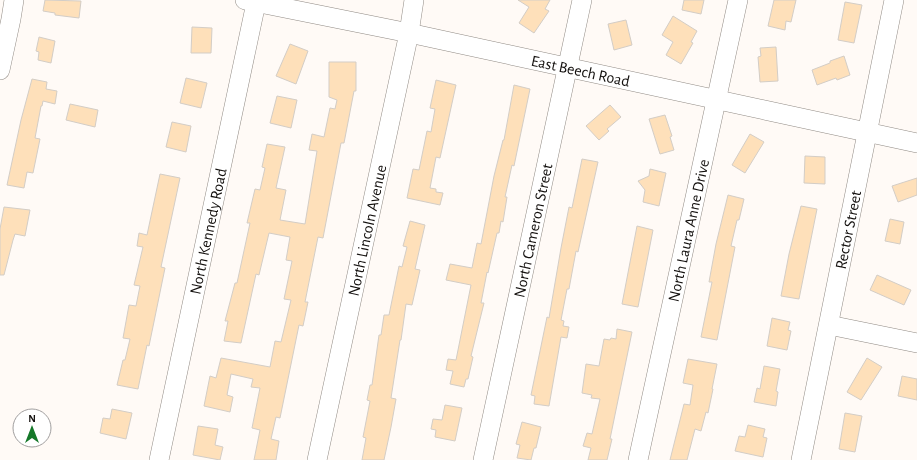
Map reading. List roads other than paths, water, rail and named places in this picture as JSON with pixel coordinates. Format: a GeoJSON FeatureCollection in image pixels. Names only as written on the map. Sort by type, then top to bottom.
{"type":"FeatureCollection","features":[{"type":"Feature","properties":{"kind":"street"},"geometry":{"type":"LineString","coordinates":[[0,70],[12,18],[14,0]]}},
{"type":"Feature","properties":{"kind":"street","name":"North Lincoln Avenue"},"geometry":{"type":"LineString","coordinates":[[317,460],[409,33],[414,0]]}},
{"type":"Feature","properties":{"kind":"street","name":"North Cameron Street"},"geometry":{"type":"LineString","coordinates":[[483,460],[582,0]]}},
{"type":"Feature","properties":{"kind":"street","name":"North Laura Anne Drive"},"geometry":{"type":"LineString","coordinates":[[638,460],[738,0]]}},
{"type":"Feature","properties":{"kind":"street","name":"Rector Street"},"geometry":{"type":"LineString","coordinates":[[801,460],[894,0]]}},
{"type":"Feature","properties":{"kind":"street","name":"East Beech Road"},"geometry":{"type":"LineString","coordinates":[[251,1],[409,33],[917,143]]}},
{"type":"Feature","properties":{"kind":"street","name":"North Kennedy Road"},"geometry":{"type":"LineString","coordinates":[[159,460],[251,1]]}},
{"type":"Feature","properties":{"kind":"street"},"geometry":{"type":"LineString","coordinates":[[829,325],[917,342]]}}]}
